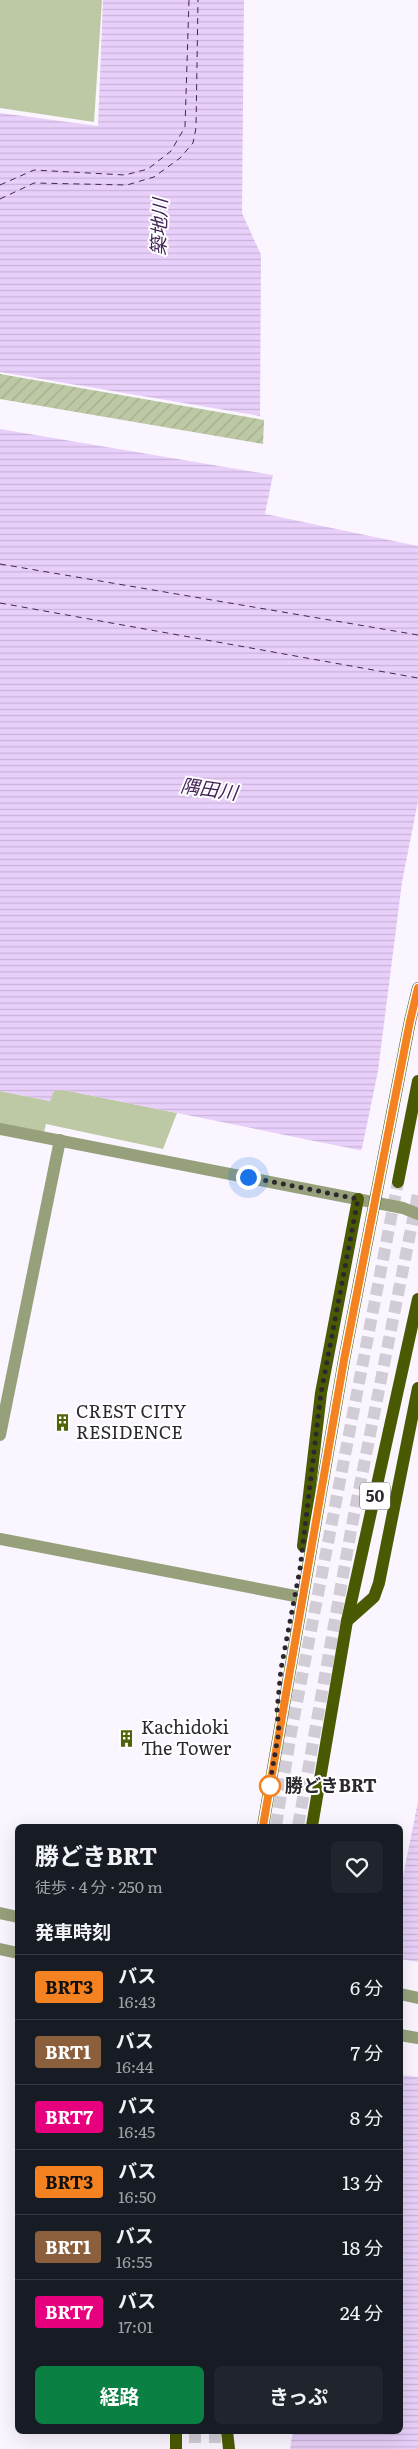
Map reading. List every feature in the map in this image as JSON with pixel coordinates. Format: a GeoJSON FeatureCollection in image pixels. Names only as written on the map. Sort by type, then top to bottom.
{"type":"FeatureCollection","features":[{"type":"Feature","properties":{"kind":"main road"},"geometry":{"type":"LineString","coordinates":[[263,1824],[344,1360],[418,988]]}},
{"type":"Feature","properties":{"kind":"main road"},"geometry":{"type":"LineString","coordinates":[[398,1182],[418,1082]]}},
{"type":"Feature","properties":{"kind":"main road"},"geometry":{"type":"LineString","coordinates":[[279,1731],[277,1711],[281,1669],[295,1596],[321,1393],[358,1199]]}},
{"type":"Feature","properties":{"kind":"main road","name":"50"},"geometry":{"type":"LineString","coordinates":[[312,1824],[347,1621],[418,1299]]}},
{"type":"Feature","properties":{"kind":"main road"},"geometry":{"type":"LineString","coordinates":[[347,1621],[374,1597],[418,1388]]}},
{"type":"Feature","properties":{"kind":"main road"},"geometry":{"type":"LineString","coordinates":[[176,2434],[176,2449]]}},
{"type":"Feature","properties":{"kind":"main road"},"geometry":{"type":"LineString","coordinates":[[227,2434],[229,2449]]}},
{"type":"Feature","properties":{"kind":"street"},"geometry":{"type":"LineString","coordinates":[[0,1129],[403,1208],[418,1214]]}},
{"type":"Feature","properties":{"kind":"street"},"geometry":{"type":"LineString","coordinates":[[0,1435],[60,1140]]}},
{"type":"Feature","properties":{"kind":"street"},"geometry":{"type":"LineString","coordinates":[[0,1539],[295,1596]]}},
{"type":"Feature","properties":{"kind":"street"},"geometry":{"type":"LineString","coordinates":[[0,1914],[15,1916]]}},
{"type":"Feature","properties":{"kind":"street"},"geometry":{"type":"LineString","coordinates":[[0,1949],[15,1952]]}},
{"type":"Feature","properties":{"kind":"street"},"geometry":{"type":"LineString","coordinates":[[403,1995],[418,1998]]}},
{"type":"Feature","properties":{"kind":"street"},"geometry":{"type":"LineString","coordinates":[[403,2036],[418,2038]]}},
{"type":"Feature","properties":{"kind":"green space"},"geometry":{"type":"Polygon","coordinates":[[[0,0],[102,0],[94,122],[0,108],[0,0]]]}},
{"type":"Feature","properties":{"kind":"green space"},"geometry":{"type":"Polygon","coordinates":[[[0,374],[264,420],[263,444],[0,399],[0,374]]]}},
{"type":"Feature","properties":{"kind":"green space"},"geometry":{"type":"Polygon","coordinates":[[[57,1089],[177,1113],[163,1149],[46,1124],[44,1132],[0,1123],[0,1091],[50,1101],[51,1094],[57,1089]]]}},
{"type":"Feature","properties":{"kind":"water","name":"築地川"},"geometry":{"type":"Polygon","coordinates":[[[103,0],[244,0],[242,213],[261,255],[260,416],[0,372],[0,113],[98,126],[103,0]]]}},
{"type":"Feature","properties":{"kind":"water","name":"隅田川"},"geometry":{"type":"Polygon","coordinates":[[[0,429],[273,475],[265,514],[418,546],[418,1162],[64,1090],[54,1091],[50,1101],[0,1091],[0,429]]]}},
{"type":"Feature","properties":{"kind":"water"},"geometry":{"type":"Polygon","coordinates":[[[418,1802],[418,2449],[290,2449],[292,2434],[403,2434],[403,1876],[418,1802]]]}},
{"type":"Feature","properties":{"kind":"pier"},"geometry":{"type":"Polygon","coordinates":[[[418,801],[418,1164],[361,1153],[378,1071],[402,882],[418,801]]]}},
{"type":"Feature","properties":{"kind":"pier"},"geometry":{"type":"Polygon","coordinates":[[[403,1960],[418,1962],[418,2077],[403,2075],[403,1960]]]}},
{"type":"Feature","properties":{"kind":"ferry route"},"geometry":{"type":"LineString","coordinates":[[0,185],[34,170],[125,175],[148,169],[171,151],[185,127],[189,0]]}},
{"type":"Feature","properties":{"kind":"ferry route"},"geometry":{"type":"LineString","coordinates":[[0,199],[34,183],[127,185],[154,177],[180,158],[193,143],[196,128],[198,0]]}},
{"type":"Feature","properties":{"kind":"ferry route"},"geometry":{"type":"LineString","coordinates":[[0,564],[418,635]]}},
{"type":"Feature","properties":{"kind":"ferry route"},"geometry":{"type":"LineString","coordinates":[[0,603],[418,678]]}},
{"type":"Feature","properties":{"kind":"tunnel"},"geometry":{"type":"LineString","coordinates":[[276,1824],[291,1733],[398,1182]]}},
{"type":"Feature","properties":{"kind":"tunnel"},"geometry":{"type":"LineString","coordinates":[[298,1824],[352,1525],[418,1194]]}},
{"type":"Feature","properties":{"kind":"tunnel"},"geometry":{"type":"LineString","coordinates":[[195,2434],[195,2449]]}},
{"type":"Feature","properties":{"kind":"tunnel"},"geometry":{"type":"LineString","coordinates":[[215,2434],[215,2449]]}},
{"type":"Feature","properties":{"kind":"bus line","name":"BRT3"},"geometry":{"type":"LineString","coordinates":[[263,1824],[344,1360],[418,988]]}},
{"type":"Feature","properties":{"kind":"place","name":"CREST CITY RESIDENCE"},"geometry":{"type":"Point","coordinates":[62,1422]}},
{"type":"Feature","properties":{"kind":"place","name":"Kachidoki The Tower"},"geometry":{"type":"Point","coordinates":[127,1738]}},
{"type":"Feature","properties":{"kind":"place","name":"勝どきBRT"},"geometry":{"type":"Point","coordinates":[270,1786]}},
{"type":"Feature","properties":{"kind":"route"},"geometry":{"type":"LineString","coordinates":[[248,1177],[358,1199],[321,1393],[300,1569],[281,1669],[277,1711],[279,1731],[269,1788],[270,1786]]}}]}
